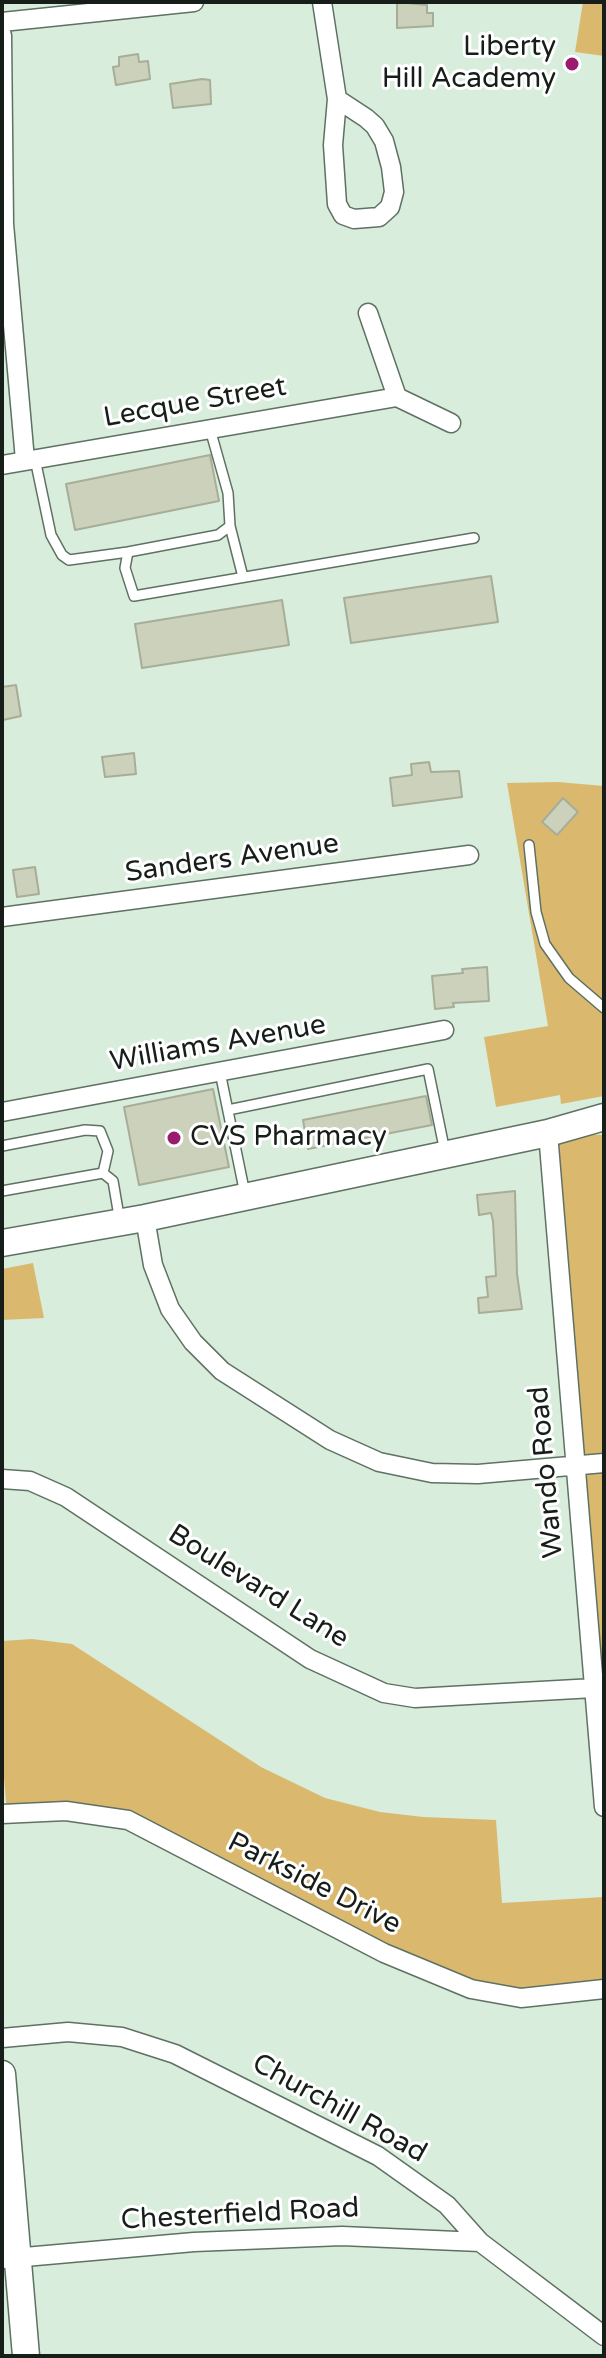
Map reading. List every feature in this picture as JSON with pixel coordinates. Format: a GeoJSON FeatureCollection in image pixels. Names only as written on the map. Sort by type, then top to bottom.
{"type":"FeatureCollection","features":[{"type":"Feature","properties":{"kind":"street"},"geometry":{"type":"LineString","coordinates":[[2,22],[194,2]]}},
{"type":"Feature","properties":{"kind":"street"},"geometry":{"type":"LineString","coordinates":[[322,2],[337,99],[333,145],[337,204],[343,215],[354,219],[379,217],[390,207],[394,192],[384,141],[375,126],[337,99]]}},
{"type":"Feature","properties":{"kind":"street"},"geometry":{"type":"LineString","coordinates":[[2,35],[3,225],[30,459]]}},
{"type":"Feature","properties":{"kind":"street"},"geometry":{"type":"LineString","coordinates":[[368,313],[397,397],[451,423]]}},
{"type":"Feature","properties":{"kind":"street","name":"Lecque Street"},"geometry":{"type":"LineString","coordinates":[[2,465],[397,397]]}},
{"type":"Feature","properties":{"kind":"street","name":"Sanders Avenue"},"geometry":{"type":"LineString","coordinates":[[2,917],[469,855]]}},
{"type":"Feature","properties":{"kind":"street","name":"Williams Avenue"},"geometry":{"type":"LineString","coordinates":[[2,1112],[444,1030]]}},
{"type":"Feature","properties":{"kind":"street"},"geometry":{"type":"LineString","coordinates":[[2,1243],[133,1221],[548,1133],[604,1117]]}},
{"type":"Feature","properties":{"kind":"street"},"geometry":{"type":"LineString","coordinates":[[548,1133],[604,1135]]}},
{"type":"Feature","properties":{"kind":"street","name":"Wando Road"},"geometry":{"type":"LineString","coordinates":[[548,1133],[604,1807]]}},
{"type":"Feature","properties":{"kind":"street"},"geometry":{"type":"LineString","coordinates":[[133,1221],[170,1309],[193,1342],[222,1371],[330,1440],[379,1462],[432,1473],[478,1474],[604,1463]]}},
{"type":"Feature","properties":{"kind":"street","name":"Boulevard Lane"},"geometry":{"type":"LineString","coordinates":[[2,1479],[30,1481],[66,1497],[310,1659],[384,1693],[415,1698],[594,1688]]}},
{"type":"Feature","properties":{"kind":"street","name":"Parkside Drive"},"geometry":{"type":"LineString","coordinates":[[2,1814],[66,1811],[97,1813],[128,1820],[384,1953],[471,1989],[521,1998],[604,1989]]}},
{"type":"Feature","properties":{"kind":"street","name":"Churchill Road"},"geometry":{"type":"LineString","coordinates":[[2,2038],[68,2032],[122,2037],[175,2054],[378,2156],[447,2205],[480,2242],[604,2336]]}},
{"type":"Feature","properties":{"kind":"street"},"geometry":{"type":"LineString","coordinates":[[2,2074],[10,2259],[26,2356]]}},
{"type":"Feature","properties":{"kind":"street","name":"Chesterfield Road"},"geometry":{"type":"LineString","coordinates":[[10,2259],[194,2242],[342,2236],[480,2242]]}},
{"type":"Feature","properties":{"kind":"lane"},"geometry":{"type":"LineString","coordinates":[[210,429],[228,493],[230,526],[243,577]]}},
{"type":"Feature","properties":{"kind":"lane"},"geometry":{"type":"LineString","coordinates":[[30,459],[51,535],[62,555],[69,560],[218,535],[230,526]]}},
{"type":"Feature","properties":{"kind":"lane"},"geometry":{"type":"LineString","coordinates":[[128,552],[125,568],[134,596],[474,538]]}},
{"type":"Feature","properties":{"kind":"lane"},"geometry":{"type":"LineString","coordinates":[[529,845],[536,912],[545,944],[569,978],[604,1008]]}},
{"type":"Feature","properties":{"kind":"lane"},"geometry":{"type":"LineString","coordinates":[[228,1110],[428,1069],[446,1155]]}},
{"type":"Feature","properties":{"kind":"lane"},"geometry":{"type":"LineString","coordinates":[[220,1072],[246,1197]]}},
{"type":"Feature","properties":{"kind":"lane"},"geometry":{"type":"LineString","coordinates":[[2,1146],[85,1130],[100,1131],[108,1151],[103,1173]]}},
{"type":"Feature","properties":{"kind":"lane"},"geometry":{"type":"LineString","coordinates":[[2,1191],[103,1173],[113,1181],[133,1221]]}},
{"type":"Feature","properties":{"kind":"shaded area"},"geometry":{"type":"Polygon","coordinates":[[[583,2],[604,2],[604,56],[575,52],[583,2]]]}},
{"type":"Feature","properties":{"kind":"shaded area"},"geometry":{"type":"Polygon","coordinates":[[[558,782],[604,786],[604,1096],[561,1104],[560,1095],[496,1107],[484,1037],[548,1026],[507,783],[558,782]]]}},
{"type":"Feature","properties":{"kind":"shaded area"},"geometry":{"type":"Polygon","coordinates":[[[548,1133],[604,1135],[604,1758],[548,1133]]]}},
{"type":"Feature","properties":{"kind":"shaded area"},"geometry":{"type":"Polygon","coordinates":[[[33,1263],[44,1318],[2,1320],[2,1269],[33,1263]]]}},
{"type":"Feature","properties":{"kind":"shaded area"},"geometry":{"type":"Polygon","coordinates":[[[32,1639],[72,1644],[261,1767],[325,1798],[380,1812],[496,1820],[502,1903],[604,1897],[604,1989],[471,1989],[128,1820],[7,1814],[2,1753],[2,1641],[32,1639]]]}},
{"type":"Feature","properties":{"kind":"building"},"geometry":{"type":"Polygon","coordinates":[[[397,2],[427,5],[427,13],[433,13],[433,26],[397,28],[397,2]]]}},
{"type":"Feature","properties":{"kind":"building"},"geometry":{"type":"Polygon","coordinates":[[[138,54],[139,62],[148,61],[150,79],[116,85],[113,67],[119,66],[119,57],[138,54]]]}},
{"type":"Feature","properties":{"kind":"building"},"geometry":{"type":"Polygon","coordinates":[[[210,80],[211,104],[173,108],[170,84],[210,80]]]}},
{"type":"Feature","properties":{"kind":"building"},"geometry":{"type":"Polygon","coordinates":[[[210,455],[219,501],[75,530],[66,484],[210,455]]]}},
{"type":"Feature","properties":{"kind":"building"},"geometry":{"type":"Polygon","coordinates":[[[491,576],[498,622],[351,643],[344,598],[491,576]]]}},
{"type":"Feature","properties":{"kind":"building"},"geometry":{"type":"Polygon","coordinates":[[[282,600],[289,645],[142,668],[135,624],[282,600]]]}},
{"type":"Feature","properties":{"kind":"building"},"geometry":{"type":"Polygon","coordinates":[[[16,685],[21,716],[3,720],[2,687],[16,685]]]}},
{"type":"Feature","properties":{"kind":"building"},"geometry":{"type":"Polygon","coordinates":[[[134,753],[136,774],[105,777],[102,757],[134,753]]]}},
{"type":"Feature","properties":{"kind":"building"},"geometry":{"type":"Polygon","coordinates":[[[429,762],[431,772],[459,771],[462,797],[393,806],[390,778],[412,775],[411,764],[429,762]]]}},
{"type":"Feature","properties":{"kind":"building"},"geometry":{"type":"Polygon","coordinates":[[[563,798],[578,812],[557,835],[542,822],[563,798]]]}},
{"type":"Feature","properties":{"kind":"building"},"geometry":{"type":"Polygon","coordinates":[[[35,867],[39,894],[17,897],[13,870],[35,867]]]}},
{"type":"Feature","properties":{"kind":"building"},"geometry":{"type":"Polygon","coordinates":[[[487,967],[489,1001],[453,1003],[454,1007],[435,1009],[432,976],[487,967]]]}},
{"type":"Feature","properties":{"kind":"building","name":"CVS Pharmacy"},"geometry":{"type":"Polygon","coordinates":[[[213,1089],[229,1167],[139,1185],[124,1107],[213,1089]]]}},
{"type":"Feature","properties":{"kind":"building"},"geometry":{"type":"Polygon","coordinates":[[[426,1096],[432,1125],[308,1149],[303,1120],[426,1096]]]}},
{"type":"Feature","properties":{"kind":"building"},"geometry":{"type":"Polygon","coordinates":[[[515,1191],[517,1274],[522,1309],[479,1313],[478,1298],[488,1297],[486,1277],[496,1276],[493,1221],[491,1213],[479,1215],[477,1195],[515,1191]]]}},
{"type":"Feature","properties":{"kind":"place","name":"Liberty Hill Academy"},"geometry":{"type":"Point","coordinates":[572,64]}},
{"type":"Feature","properties":{"kind":"place","name":"CVS Pharmacy"},"geometry":{"type":"Point","coordinates":[174,1138]}}]}
